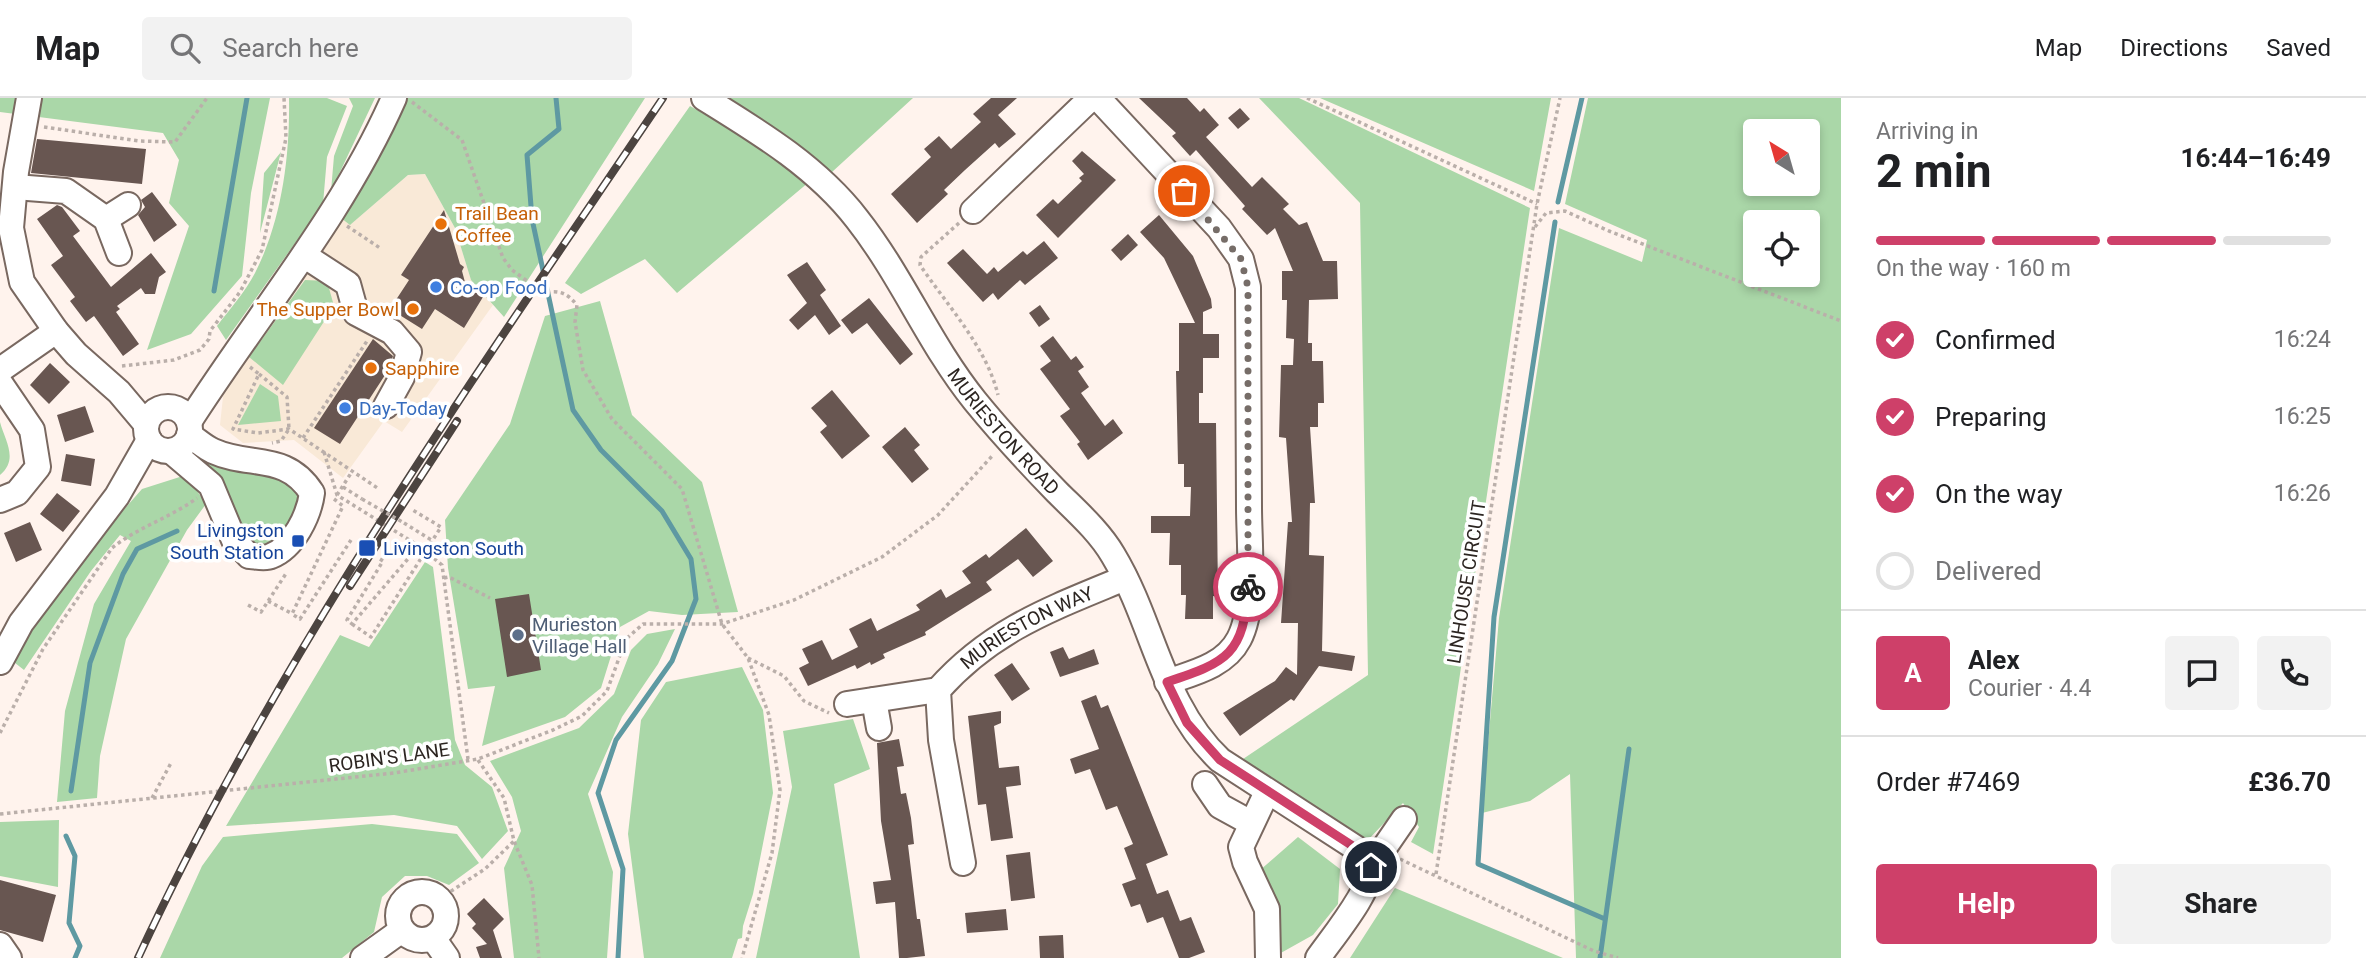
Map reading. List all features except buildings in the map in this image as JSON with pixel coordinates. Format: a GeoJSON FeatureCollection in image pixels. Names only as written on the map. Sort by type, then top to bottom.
{"type":"FeatureCollection","features":[{"type":"Feature","properties":{"kind":"street"},"geometry":{"type":"LineString","coordinates":[[29,98],[11,228],[22,282],[56,331],[98,375],[168,430],[213,451],[284,467],[302,477],[312,493],[310,510],[286,546],[270,557],[249,556],[234,540],[211,485],[168,430]]}},
{"type":"Feature","properties":{"kind":"street"},"geometry":{"type":"LineString","coordinates":[[0,662],[21,623],[168,430],[219,375],[305,256],[381,128],[394,98]]}},
{"type":"Feature","properties":{"kind":"street","name":"MURIESTON ROAD"},"geometry":{"type":"LineString","coordinates":[[704,98],[763,134],[818,177],[856,216],[886,259],[944,359],[1003,435],[1093,529],[1112,553],[1125,578],[1167,682],[1187,723],[1200,741],[1220,760],[1377,860]]}},
{"type":"Feature","properties":{"kind":"street"},"geometry":{"type":"LineString","coordinates":[[987,207],[1091,98]]}},
{"type":"Feature","properties":{"kind":"street"},"geometry":{"type":"LineString","coordinates":[[1098,98],[1219,228],[1241,259],[1248,287],[1249,562],[1246,621],[1238,640],[1225,658],[1167,682]]}},
{"type":"Feature","properties":{"kind":"street"},"geometry":{"type":"LineString","coordinates":[[15,187],[66,191],[106,219],[119,253]]}},
{"type":"Feature","properties":{"kind":"street"},"geometry":{"type":"LineString","coordinates":[[106,219],[128,205]]}},
{"type":"Feature","properties":{"kind":"street"},"geometry":{"type":"LineString","coordinates":[[305,256],[348,284],[367,319],[392,332],[409,352],[402,377],[386,406]]}},
{"type":"Feature","properties":{"kind":"street"},"geometry":{"type":"LineString","coordinates":[[0,370],[56,331]]}},
{"type":"Feature","properties":{"kind":"street"},"geometry":{"type":"LineString","coordinates":[[0,383],[32,430],[38,467],[18,493],[0,500]]}},
{"type":"Feature","properties":{"kind":"street","name":"MURIESTON WAY"},"geometry":{"type":"LineString","coordinates":[[938,690],[962,663],[984,645],[1039,614],[1125,578]]}},
{"type":"Feature","properties":{"kind":"street"},"geometry":{"type":"LineString","coordinates":[[841,710],[874,699],[938,690],[941,740],[964,863]]}},
{"type":"Feature","properties":{"kind":"street"},"geometry":{"type":"LineString","coordinates":[[874,699],[879,728]]}},
{"type":"Feature","properties":{"kind":"street"},"geometry":{"type":"LineString","coordinates":[[1205,784],[1220,806],[1251,823]]}},
{"type":"Feature","properties":{"kind":"street"},"geometry":{"type":"LineString","coordinates":[[1268,792],[1241,847],[1245,862],[1267,909],[1268,958]]}},
{"type":"Feature","properties":{"kind":"street"},"geometry":{"type":"LineString","coordinates":[[1318,958],[1362,894],[1377,860],[1404,819]]}},
{"type":"Feature","properties":{"kind":"street"},"geometry":{"type":"LineString","coordinates":[[419,892],[428,892],[439,899],[445,908],[444,927],[433,938],[416,939],[402,930],[398,913],[404,900],[419,892]]}},
{"type":"Feature","properties":{"kind":"street"},"geometry":{"type":"LineString","coordinates":[[363,958],[402,930]]}},
{"type":"Feature","properties":{"kind":"street"},"geometry":{"type":"LineString","coordinates":[[433,938],[447,958]]}},
{"type":"Feature","properties":{"kind":"street"},"geometry":{"type":"LineString","coordinates":[[0,944],[9,958]]}},
{"type":"Feature","properties":{"kind":"path"},"geometry":{"type":"LineString","coordinates":[[24,125],[139,141],[175,142],[207,98]]}},
{"type":"Feature","properties":{"kind":"path"},"geometry":{"type":"LineString","coordinates":[[98,375],[113,366],[142,366],[174,360],[200,350],[209,340],[210,331],[240,292],[262,250],[286,138],[284,98]]}},
{"type":"Feature","properties":{"kind":"path"},"geometry":{"type":"LineString","coordinates":[[405,98],[462,140],[503,258],[512,270],[544,293],[554,290],[570,296],[577,305],[575,322],[583,370],[612,419],[682,489],[722,624],[748,658],[769,715],[780,790],[772,853],[742,958]]}},
{"type":"Feature","properties":{"kind":"path"},"geometry":{"type":"LineString","coordinates":[[1307,98],[1537,204]]}},
{"type":"Feature","properties":{"kind":"path","name":"LINHOUSE CIRCUIT"},"geometry":{"type":"LineString","coordinates":[[1436,874],[1537,204],[1560,98]]}},
{"type":"Feature","properties":{"kind":"path"},"geometry":{"type":"LineString","coordinates":[[987,207],[920,257],[920,265],[974,342],[995,381],[1004,417],[1003,435]]}},
{"type":"Feature","properties":{"kind":"path"},"geometry":{"type":"LineString","coordinates":[[1534,229],[1546,213],[1565,211],[1609,231],[1841,321]]}},
{"type":"Feature","properties":{"kind":"path"},"geometry":{"type":"LineString","coordinates":[[331,215],[380,248]]}},
{"type":"Feature","properties":{"kind":"path"},"geometry":{"type":"LineString","coordinates":[[303,438],[367,319]]}},
{"type":"Feature","properties":{"kind":"path"},"geometry":{"type":"LineString","coordinates":[[245,363],[287,397],[289,429],[281,441],[270,444]]}},
{"type":"Feature","properties":{"kind":"path"},"geometry":{"type":"LineString","coordinates":[[260,374],[233,429],[258,433],[289,429],[379,489]]}},
{"type":"Feature","properties":{"kind":"path","name":"ROBIN'S LANE"},"geometry":{"type":"LineString","coordinates":[[0,814],[394,773],[478,759],[582,716],[607,691],[626,639],[643,624],[722,624],[794,600],[882,557],[938,515],[1003,435]]}},
{"type":"Feature","properties":{"kind":"path"},"geometry":{"type":"LineString","coordinates":[[324,452],[337,495],[419,546],[442,565],[468,759]]}},
{"type":"Feature","properties":{"kind":"path"},"geometry":{"type":"LineString","coordinates":[[0,733],[43,649],[112,548],[128,535],[168,518],[211,485]]}},
{"type":"Feature","properties":{"kind":"path"},"geometry":{"type":"LineString","coordinates":[[342,487],[433,541]]}},
{"type":"Feature","properties":{"kind":"path"},"geometry":{"type":"LineString","coordinates":[[292,614],[343,506],[334,499]]}},
{"type":"Feature","properties":{"kind":"path"},"geometry":{"type":"LineString","coordinates":[[380,559],[383,561],[346,621],[371,637],[441,527],[411,509]]}},
{"type":"Feature","properties":{"kind":"path"},"geometry":{"type":"LineString","coordinates":[[248,606],[261,612],[268,601],[300,619],[351,540]]}},
{"type":"Feature","properties":{"kind":"path"},"geometry":{"type":"LineString","coordinates":[[352,624],[419,546]]}},
{"type":"Feature","properties":{"kind":"path"},"geometry":{"type":"LineString","coordinates":[[444,578],[449,577],[490,598]]}},
{"type":"Feature","properties":{"kind":"path"},"geometry":{"type":"LineString","coordinates":[[748,658],[784,676],[804,701],[841,710]]}},
{"type":"Feature","properties":{"kind":"path"},"geometry":{"type":"LineString","coordinates":[[478,759],[504,798],[514,841],[532,885],[539,958]]}},
{"type":"Feature","properties":{"kind":"path"},"geometry":{"type":"LineString","coordinates":[[152,798],[171,763]]}},
{"type":"Feature","properties":{"kind":"path"},"geometry":{"type":"LineString","coordinates":[[439,899],[485,869],[514,841]]}},
{"type":"Feature","properties":{"kind":"path"},"geometry":{"type":"LineString","coordinates":[[1377,860],[1436,874],[1594,951],[1617,958]]}},
{"type":"Feature","properties":{"kind":"shaded area"},"geometry":{"type":"Polygon","coordinates":[[[425,174],[455,228],[471,280],[493,305],[402,432],[384,421],[343,478],[294,440],[243,443],[220,425],[225,378],[341,218],[351,224],[408,175],[425,174]]]}},
{"type":"Feature","properties":{"kind":"green space"},"geometry":{"type":"Polygon","coordinates":[[[0,98],[270,98],[251,193],[242,276],[191,334],[147,350],[189,226],[169,203],[179,160],[163,133],[0,112],[0,98]]]}},
{"type":"Feature","properties":{"kind":"green space"},"geometry":{"type":"Polygon","coordinates":[[[289,98],[327,98],[347,106],[327,157],[323,204],[226,340],[217,326],[255,273],[278,210],[286,165],[289,98]]]}},
{"type":"Feature","properties":{"kind":"green space"},"geometry":{"type":"Polygon","coordinates":[[[349,98],[375,98],[331,191],[334,156],[353,106],[349,98]]]}},
{"type":"Feature","properties":{"kind":"green space"},"geometry":{"type":"Polygon","coordinates":[[[405,98],[645,98],[504,317],[471,280],[455,228],[425,174],[408,175],[350,225],[341,218],[405,98]]]}},
{"type":"Feature","properties":{"kind":"green space"},"geometry":{"type":"Polygon","coordinates":[[[722,98],[913,98],[832,172],[722,98]]]}},
{"type":"Feature","properties":{"kind":"green space"},"geometry":{"type":"Polygon","coordinates":[[[1259,98],[1299,98],[1530,208],[1433,854],[1411,842],[1419,827],[1403,803],[1368,840],[1243,759],[1368,675],[1360,203],[1259,98]]]}},
{"type":"Feature","properties":{"kind":"green space"},"geometry":{"type":"Polygon","coordinates":[[[1320,98],[1551,98],[1534,191],[1320,98]]]}},
{"type":"Feature","properties":{"kind":"green space"},"geometry":{"type":"Polygon","coordinates":[[[1588,98],[1841,98],[1841,958],[1576,958],[1570,774],[1530,801],[1482,813],[1499,618],[1559,228],[1642,262],[1647,240],[1565,204],[1588,98]]]}},
{"type":"Feature","properties":{"kind":"green space"},"geometry":{"type":"Polygon","coordinates":[[[690,106],[743,136],[809,182],[677,293],[645,259],[581,294],[565,283],[690,106]]]}},
{"type":"Feature","properties":{"kind":"green space"},"geometry":{"type":"Polygon","coordinates":[[[281,152],[260,233],[264,173],[281,152]]]}},
{"type":"Feature","properties":{"kind":"green space"},"geometry":{"type":"Polygon","coordinates":[[[305,280],[327,281],[334,306],[283,385],[249,357],[305,280]]]}},
{"type":"Feature","properties":{"kind":"green space"},"geometry":{"type":"Polygon","coordinates":[[[600,301],[632,415],[702,482],[738,612],[682,615],[649,611],[620,627],[601,688],[565,717],[482,746],[495,686],[468,689],[448,568],[445,520],[510,424],[545,316],[600,301]]]}},
{"type":"Feature","properties":{"kind":"green space"},"geometry":{"type":"Polygon","coordinates":[[[260,384],[278,396],[281,421],[238,425],[260,384]]]}},
{"type":"Feature","properties":{"kind":"green space"},"geometry":{"type":"Polygon","coordinates":[[[0,422],[10,456],[6,469],[0,475],[0,422]]]}},
{"type":"Feature","properties":{"kind":"green space"},"geometry":{"type":"Polygon","coordinates":[[[196,446],[283,477],[304,496],[279,540],[264,549],[248,542],[188,457],[196,446]]]}},
{"type":"Feature","properties":{"kind":"green space"},"geometry":{"type":"Polygon","coordinates":[[[186,475],[206,504],[187,530],[126,639],[100,756],[97,798],[57,802],[65,711],[94,604],[131,541],[120,535],[91,571],[24,670],[10,659],[74,566],[142,489],[186,475]]]}},
{"type":"Feature","properties":{"kind":"green space"},"geometry":{"type":"Polygon","coordinates":[[[425,562],[433,567],[455,740],[465,765],[492,787],[508,831],[482,859],[457,826],[394,815],[226,826],[340,635],[369,647],[425,562]]]}},
{"type":"Feature","properties":{"kind":"green space"},"geometry":{"type":"Polygon","coordinates":[[[675,629],[658,664],[622,717],[588,794],[613,872],[607,958],[514,958],[504,868],[521,831],[512,797],[490,761],[579,728],[614,694],[631,650],[647,634],[675,629]]]}},
{"type":"Feature","properties":{"kind":"green space"},"geometry":{"type":"Polygon","coordinates":[[[742,667],[763,710],[773,793],[742,938],[738,939],[732,958],[644,958],[628,834],[641,720],[666,682],[742,667]]]}},
{"type":"Feature","properties":{"kind":"green space"},"geometry":{"type":"Polygon","coordinates":[[[853,719],[870,769],[834,784],[860,958],[756,958],[792,787],[783,731],[853,719]]]}},
{"type":"Feature","properties":{"kind":"green space"},"geometry":{"type":"Polygon","coordinates":[[[59,820],[58,887],[0,876],[0,822],[59,820]]]}},
{"type":"Feature","properties":{"kind":"green space"},"geometry":{"type":"Polygon","coordinates":[[[372,824],[457,834],[479,863],[449,885],[427,876],[405,876],[382,897],[374,932],[342,958],[160,958],[202,866],[223,837],[372,824]]]}},
{"type":"Feature","properties":{"kind":"green space"},"geometry":{"type":"Polygon","coordinates":[[[1298,837],[1340,869],[1338,904],[1313,935],[1279,954],[1259,871],[1298,837]]]}},
{"type":"Feature","properties":{"kind":"green space"},"geometry":{"type":"Polygon","coordinates":[[[1395,888],[1563,958],[1350,958],[1395,888]]]}},
{"type":"Feature","properties":{"kind":"waterway"},"geometry":{"type":"LineString","coordinates":[[214,291],[247,98]]}},
{"type":"Feature","properties":{"kind":"waterway"},"geometry":{"type":"LineString","coordinates":[[556,98],[559,129],[527,155],[532,219],[573,410],[601,450],[662,511],[691,559],[696,599],[672,661],[616,740],[598,793],[623,869],[618,958]]}},
{"type":"Feature","properties":{"kind":"waterway"},"geometry":{"type":"LineString","coordinates":[[1558,202],[1582,98]]}},
{"type":"Feature","properties":{"kind":"waterway"},"geometry":{"type":"LineString","coordinates":[[1555,222],[1494,617],[1478,864],[1605,919]]}},
{"type":"Feature","properties":{"kind":"waterway"},"geometry":{"type":"LineString","coordinates":[[71,791],[90,663],[123,574],[137,549],[177,531]]}},
{"type":"Feature","properties":{"kind":"waterway"},"geometry":{"type":"LineString","coordinates":[[1600,958],[1629,749]]}},
{"type":"Feature","properties":{"kind":"waterway"},"geometry":{"type":"LineString","coordinates":[[66,836],[75,856],[69,923],[80,946],[75,958]]}},
{"type":"Feature","properties":{"kind":"railway"},"geometry":{"type":"LineString","coordinates":[[138,958],[194,844],[317,625],[452,412],[663,98]]}},
{"type":"Feature","properties":{"kind":"railway"},"geometry":{"type":"LineString","coordinates":[[350,586],[457,421]]}},
{"type":"Feature","properties":{"kind":"way so far"},"geometry":{"type":"LineString","coordinates":[[1184,191],[1219,228],[1241,259],[1248,287],[1248,587]]}},
{"type":"Feature","properties":{"kind":"place","name":"Trail Bean Coffee"},"geometry":{"type":"Point","coordinates":[441,224]}},
{"type":"Feature","properties":{"kind":"place","name":"Co-op Food"},"geometry":{"type":"Point","coordinates":[436,287]}},
{"type":"Feature","properties":{"kind":"place","name":"The Supper Bowl"},"geometry":{"type":"Point","coordinates":[413,309]}},
{"type":"Feature","properties":{"kind":"place","name":"Sapphire"},"geometry":{"type":"Point","coordinates":[371,368]}},
{"type":"Feature","properties":{"kind":"place","name":"Day-Today"},"geometry":{"type":"Point","coordinates":[345,408]}},
{"type":"Feature","properties":{"kind":"place","name":"Livingston South Station"},"geometry":{"type":"Point","coordinates":[298,541]}},
{"type":"Feature","properties":{"kind":"place","name":"Livingston South"},"geometry":{"type":"Point","coordinates":[367,548]}},
{"type":"Feature","properties":{"kind":"place","name":"Murieston Village Hall"},"geometry":{"type":"Point","coordinates":[518,635]}},
{"type":"Feature","properties":{"kind":"route"},"geometry":{"type":"LineString","coordinates":[[1248,587],[1246,621],[1238,640],[1225,658],[1200,671],[1167,682],[1187,723],[1200,741],[1220,760],[1362,852],[1370,860],[1371,867]]}}]}
